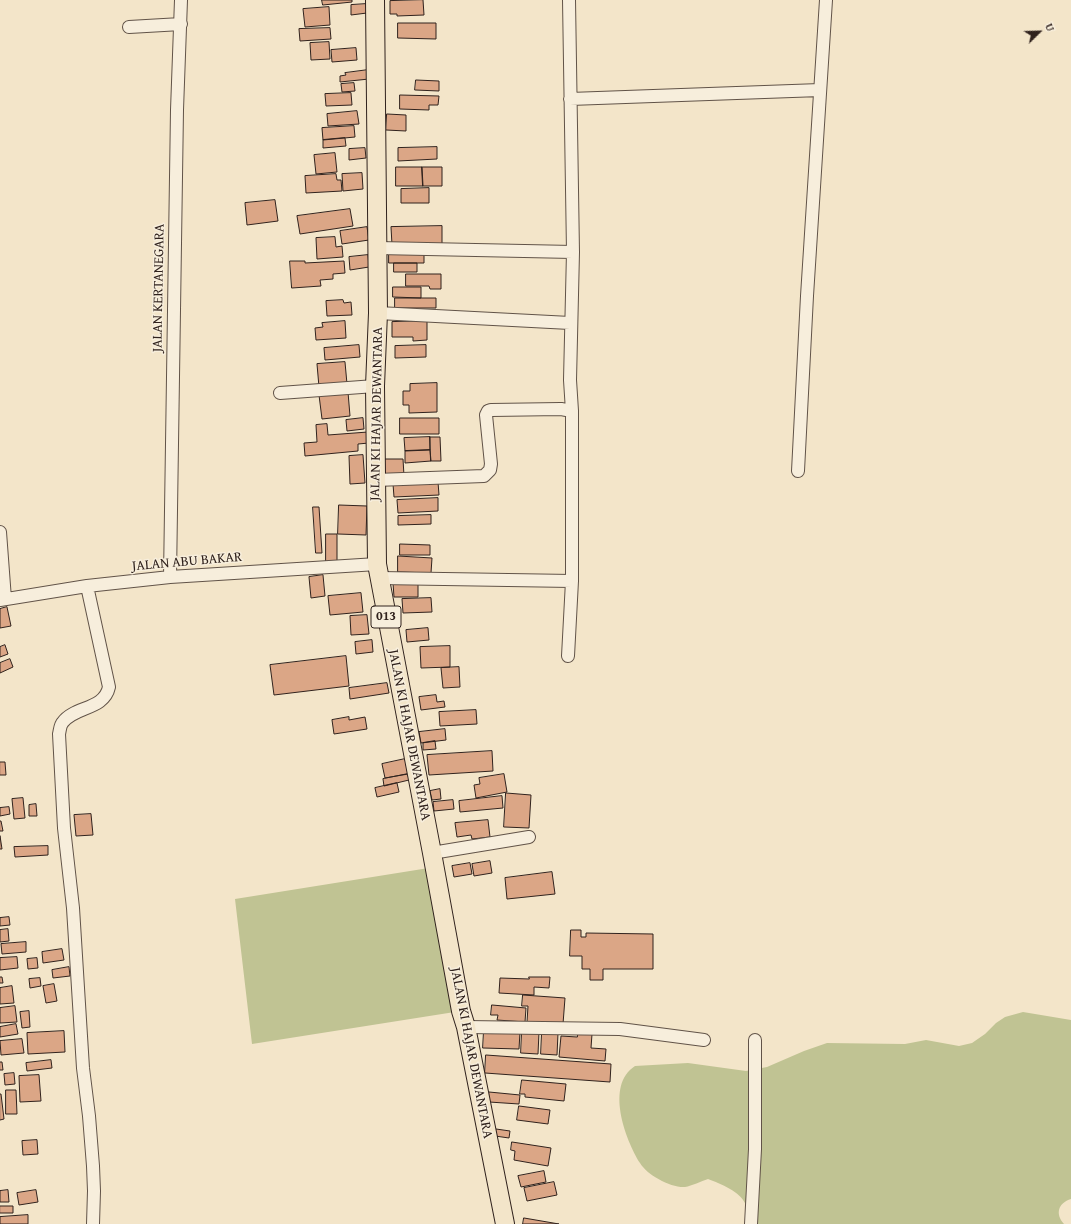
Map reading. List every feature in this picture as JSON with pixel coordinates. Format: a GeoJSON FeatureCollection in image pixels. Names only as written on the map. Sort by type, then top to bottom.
{"type":"FeatureCollection","features":[{"type":"Feature","properties":{"kind":"main road","name":"JALAN KI HAJAR DEWANTARA"},"geometry":{"type":"LineString","coordinates":[[375,0],[378,248],[378,313],[375,386],[378,571],[461,1011],[466,1027],[505,1224]]}},
{"type":"Feature","properties":{"kind":"street","name":"JALAN KERTANEGARA"},"geometry":{"type":"LineString","coordinates":[[170,577],[177,110],[181,0]]}},
{"type":"Feature","properties":{"kind":"street"},"geometry":{"type":"LineString","coordinates":[[568,656],[572,581],[572,410],[570,380],[570,323],[573,252],[569,0]]}},
{"type":"Feature","properties":{"kind":"street"},"geometry":{"type":"LineString","coordinates":[[798,471],[807,296],[826,0]]}},
{"type":"Feature","properties":{"kind":"street"},"geometry":{"type":"LineString","coordinates":[[129,27],[181,24]]}},
{"type":"Feature","properties":{"kind":"street"},"geometry":{"type":"LineString","coordinates":[[570,99],[820,90]]}},
{"type":"Feature","properties":{"kind":"street"},"geometry":{"type":"LineString","coordinates":[[378,248],[573,252]]}},
{"type":"Feature","properties":{"kind":"street"},"geometry":{"type":"LineString","coordinates":[[378,313],[570,323]]}},
{"type":"Feature","properties":{"kind":"street"},"geometry":{"type":"LineString","coordinates":[[280,393],[375,386]]}},
{"type":"Feature","properties":{"kind":"street"},"geometry":{"type":"LineString","coordinates":[[376,480],[484,476],[490,470],[491,464],[486,415],[488,412],[491,410],[572,410]]}},
{"type":"Feature","properties":{"kind":"street"},"geometry":{"type":"LineString","coordinates":[[0,532],[2,599]]}},
{"type":"Feature","properties":{"kind":"street","name":"JALAN ABU BAKAR"},"geometry":{"type":"LineString","coordinates":[[2,599],[88,586],[170,577],[378,571],[572,581]]}},
{"type":"Feature","properties":{"kind":"street"},"geometry":{"type":"LineString","coordinates":[[88,586],[109,687],[107,695],[102,700],[69,716],[62,722],[59,734],[64,828],[73,908],[83,1068],[93,1166],[93,1224]]}},
{"type":"Feature","properties":{"kind":"street"},"geometry":{"type":"LineString","coordinates":[[432,853],[529,836]]}},
{"type":"Feature","properties":{"kind":"street"},"geometry":{"type":"LineString","coordinates":[[466,1027],[620,1029],[704,1040]]}},
{"type":"Feature","properties":{"kind":"street"},"geometry":{"type":"LineString","coordinates":[[751,1224],[756,1150],[755,1040]]}},
{"type":"Feature","properties":{"kind":"green space"},"geometry":{"type":"Polygon","coordinates":[[[435,867],[461,1011],[252,1044],[235,899],[435,867]]]}},
{"type":"Feature","properties":{"kind":"green space"},"geometry":{"type":"Polygon","coordinates":[[[1023,1012],[1071,1020],[1071,1199],[1063,1203],[1059,1209],[1059,1216],[1064,1224],[751,1224],[747,1207],[743,1200],[735,1192],[724,1186],[708,1179],[685,1187],[679,1187],[666,1183],[648,1172],[643,1168],[634,1153],[624,1127],[619,1099],[621,1086],[626,1075],[635,1066],[688,1063],[746,1071],[767,1067],[827,1043],[905,1044],[926,1040],[959,1046],[972,1043],[1005,1017],[1023,1012]]]}},
{"type":"Feature","properties":{"kind":"building"},"geometry":{"type":"Polygon","coordinates":[[[322,0],[352,0],[352,2],[323,5],[322,0]]]}},
{"type":"Feature","properties":{"kind":"building"},"geometry":{"type":"Polygon","coordinates":[[[423,0],[424,15],[397,16],[397,14],[390,14],[390,1],[423,0]]]}},
{"type":"Feature","properties":{"kind":"building"},"geometry":{"type":"Polygon","coordinates":[[[366,4],[367,13],[351,15],[351,5],[366,4]]]}},
{"type":"Feature","properties":{"kind":"building"},"geometry":{"type":"Polygon","coordinates":[[[329,7],[330,25],[305,27],[303,9],[329,7]]]}},
{"type":"Feature","properties":{"kind":"building"},"geometry":{"type":"Polygon","coordinates":[[[398,23],[436,23],[436,39],[398,38],[398,23]]]}},
{"type":"Feature","properties":{"kind":"building"},"geometry":{"type":"Polygon","coordinates":[[[330,28],[331,39],[300,41],[299,29],[330,28]]]}},
{"type":"Feature","properties":{"kind":"building"},"geometry":{"type":"Polygon","coordinates":[[[329,42],[330,59],[311,60],[310,43],[329,42]]]}},
{"type":"Feature","properties":{"kind":"building"},"geometry":{"type":"Polygon","coordinates":[[[356,48],[357,60],[332,62],[331,50],[356,48]]]}},
{"type":"Feature","properties":{"kind":"building"},"geometry":{"type":"Polygon","coordinates":[[[368,70],[369,79],[340,82],[340,76],[346,75],[345,73],[368,70]]]}},
{"type":"Feature","properties":{"kind":"building"},"geometry":{"type":"Polygon","coordinates":[[[416,80],[439,81],[439,91],[415,90],[416,80]]]}},
{"type":"Feature","properties":{"kind":"building"},"geometry":{"type":"Polygon","coordinates":[[[354,83],[355,91],[342,92],[341,84],[354,83]]]}},
{"type":"Feature","properties":{"kind":"building"},"geometry":{"type":"Polygon","coordinates":[[[351,93],[352,105],[326,106],[325,94],[351,93]]]}},
{"type":"Feature","properties":{"kind":"building"},"geometry":{"type":"Polygon","coordinates":[[[400,95],[439,96],[438,105],[429,105],[429,110],[400,109],[400,95]]]}},
{"type":"Feature","properties":{"kind":"building"},"geometry":{"type":"Polygon","coordinates":[[[357,111],[359,124],[328,126],[327,114],[357,111]]]}},
{"type":"Feature","properties":{"kind":"building"},"geometry":{"type":"Polygon","coordinates":[[[387,114],[406,115],[406,131],[386,130],[387,114]]]}},
{"type":"Feature","properties":{"kind":"building"},"geometry":{"type":"Polygon","coordinates":[[[354,126],[355,137],[323,140],[322,128],[354,126]]]}},
{"type":"Feature","properties":{"kind":"building"},"geometry":{"type":"Polygon","coordinates":[[[345,138],[346,146],[323,148],[323,140],[345,138]]]}},
{"type":"Feature","properties":{"kind":"building"},"geometry":{"type":"Polygon","coordinates":[[[437,147],[437,159],[398,161],[398,148],[437,147]]]}},
{"type":"Feature","properties":{"kind":"building"},"geometry":{"type":"Polygon","coordinates":[[[365,148],[366,158],[349,160],[349,149],[365,148]]]}},
{"type":"Feature","properties":{"kind":"building"},"geometry":{"type":"Polygon","coordinates":[[[335,153],[337,172],[316,174],[314,155],[335,153]]]}},
{"type":"Feature","properties":{"kind":"building"},"geometry":{"type":"Polygon","coordinates":[[[396,167],[422,167],[423,186],[396,186],[396,167]]]}},
{"type":"Feature","properties":{"kind":"building"},"geometry":{"type":"Polygon","coordinates":[[[422,167],[442,167],[442,186],[423,186],[422,167]]]}},
{"type":"Feature","properties":{"kind":"building"},"geometry":{"type":"Polygon","coordinates":[[[362,173],[363,189],[343,191],[342,174],[362,173]]]}},
{"type":"Feature","properties":{"kind":"building"},"geometry":{"type":"Polygon","coordinates":[[[336,174],[337,180],[341,180],[342,191],[306,193],[305,176],[336,174]]]}},
{"type":"Feature","properties":{"kind":"building"},"geometry":{"type":"Polygon","coordinates":[[[429,188],[429,203],[401,203],[401,189],[429,188]]]}},
{"type":"Feature","properties":{"kind":"building"},"geometry":{"type":"Polygon","coordinates":[[[275,200],[278,221],[247,225],[245,203],[275,200]]]}},
{"type":"Feature","properties":{"kind":"building"},"geometry":{"type":"Polygon","coordinates":[[[350,209],[353,226],[300,234],[297,216],[350,209]]]}},
{"type":"Feature","properties":{"kind":"building"},"geometry":{"type":"Polygon","coordinates":[[[442,226],[442,244],[392,245],[391,227],[442,226]]]}},
{"type":"Feature","properties":{"kind":"building"},"geometry":{"type":"Polygon","coordinates":[[[367,227],[369,240],[342,244],[340,231],[367,227]]]}},
{"type":"Feature","properties":{"kind":"building"},"geometry":{"type":"Polygon","coordinates":[[[335,237],[336,247],[342,246],[343,257],[317,259],[316,238],[335,237]]]}},
{"type":"Feature","properties":{"kind":"building"},"geometry":{"type":"Polygon","coordinates":[[[389,253],[424,254],[424,263],[389,263],[389,253]]]}},
{"type":"Feature","properties":{"kind":"building"},"geometry":{"type":"Polygon","coordinates":[[[368,255],[369,267],[350,270],[349,257],[368,255]]]}},
{"type":"Feature","properties":{"kind":"building"},"geometry":{"type":"Polygon","coordinates":[[[290,261],[305,261],[305,263],[344,261],[345,273],[333,274],[333,279],[320,280],[321,286],[292,288],[290,261]]]}},
{"type":"Feature","properties":{"kind":"building"},"geometry":{"type":"Polygon","coordinates":[[[394,263],[417,263],[417,272],[394,272],[394,263]]]}},
{"type":"Feature","properties":{"kind":"building"},"geometry":{"type":"Polygon","coordinates":[[[406,274],[441,274],[441,289],[430,289],[429,286],[406,286],[406,274]]]}},
{"type":"Feature","properties":{"kind":"building"},"geometry":{"type":"Polygon","coordinates":[[[393,287],[421,287],[421,298],[393,297],[393,287]]]}},
{"type":"Feature","properties":{"kind":"building"},"geometry":{"type":"Polygon","coordinates":[[[395,298],[436,298],[436,308],[395,308],[395,298]]]}},
{"type":"Feature","properties":{"kind":"building"},"geometry":{"type":"Polygon","coordinates":[[[343,300],[344,303],[351,302],[352,315],[327,316],[326,301],[343,300]]]}},
{"type":"Feature","properties":{"kind":"building"},"geometry":{"type":"Polygon","coordinates":[[[345,321],[346,338],[316,340],[315,328],[323,327],[322,323],[345,321]]]}},
{"type":"Feature","properties":{"kind":"building"},"geometry":{"type":"Polygon","coordinates":[[[427,321],[427,340],[413,341],[413,337],[392,337],[392,322],[427,321]]]}},
{"type":"Feature","properties":{"kind":"building"},"geometry":{"type":"Polygon","coordinates":[[[359,345],[360,357],[325,360],[324,348],[359,345]]]}},
{"type":"Feature","properties":{"kind":"building"},"geometry":{"type":"Polygon","coordinates":[[[426,345],[426,357],[395,358],[395,346],[426,345]]]}},
{"type":"Feature","properties":{"kind":"building"},"geometry":{"type":"Polygon","coordinates":[[[345,362],[347,384],[319,387],[317,364],[345,362]]]}},
{"type":"Feature","properties":{"kind":"building"},"geometry":{"type":"Polygon","coordinates":[[[437,383],[437,412],[409,413],[409,405],[403,405],[403,391],[410,391],[410,384],[437,383]]]}},
{"type":"Feature","properties":{"kind":"building"},"geometry":{"type":"Polygon","coordinates":[[[348,392],[350,416],[322,419],[319,395],[348,392]]]}},
{"type":"Feature","properties":{"kind":"building"},"geometry":{"type":"Polygon","coordinates":[[[363,418],[364,429],[347,431],[346,420],[363,418]]]}},
{"type":"Feature","properties":{"kind":"building"},"geometry":{"type":"Polygon","coordinates":[[[400,418],[439,418],[439,434],[400,434],[400,418]]]}},
{"type":"Feature","properties":{"kind":"building"},"geometry":{"type":"Polygon","coordinates":[[[327,424],[328,435],[368,432],[369,443],[358,444],[358,451],[305,456],[304,443],[317,442],[316,425],[327,424]]]}},
{"type":"Feature","properties":{"kind":"building"},"geometry":{"type":"Polygon","coordinates":[[[430,437],[430,450],[405,451],[404,438],[430,437]]]}},
{"type":"Feature","properties":{"kind":"building"},"geometry":{"type":"Polygon","coordinates":[[[430,437],[440,437],[441,461],[431,461],[430,437]]]}},
{"type":"Feature","properties":{"kind":"building"},"geometry":{"type":"Polygon","coordinates":[[[430,450],[431,461],[405,463],[405,451],[430,450]]]}},
{"type":"Feature","properties":{"kind":"building"},"geometry":{"type":"Polygon","coordinates":[[[363,455],[365,483],[350,484],[349,456],[363,455]]]}},
{"type":"Feature","properties":{"kind":"building"},"geometry":{"type":"Polygon","coordinates":[[[384,459],[403,459],[404,476],[385,477],[384,459]]]}},
{"type":"Feature","properties":{"kind":"building"},"geometry":{"type":"Polygon","coordinates":[[[438,482],[439,495],[394,497],[393,484],[438,482]]]}},
{"type":"Feature","properties":{"kind":"building"},"geometry":{"type":"Polygon","coordinates":[[[438,498],[438,511],[398,513],[397,500],[438,498]]]}},
{"type":"Feature","properties":{"kind":"building"},"geometry":{"type":"Polygon","coordinates":[[[339,505],[367,506],[366,535],[338,534],[339,505]]]}},
{"type":"Feature","properties":{"kind":"building"},"geometry":{"type":"Polygon","coordinates":[[[313,507],[319,507],[322,553],[316,553],[313,507]]]}},
{"type":"Feature","properties":{"kind":"building"},"geometry":{"type":"Polygon","coordinates":[[[431,515],[431,524],[398,525],[398,516],[431,515]]]}},
{"type":"Feature","properties":{"kind":"building"},"geometry":{"type":"Polygon","coordinates":[[[326,534],[337,534],[337,562],[326,562],[326,534]]]}},
{"type":"Feature","properties":{"kind":"building"},"geometry":{"type":"Polygon","coordinates":[[[400,544],[430,545],[430,555],[400,555],[400,544]]]}},
{"type":"Feature","properties":{"kind":"building"},"geometry":{"type":"Polygon","coordinates":[[[398,556],[432,558],[431,573],[398,572],[398,556]]]}},
{"type":"Feature","properties":{"kind":"building"},"geometry":{"type":"Polygon","coordinates":[[[323,575],[325,596],[311,598],[309,577],[323,575]]]}},
{"type":"Feature","properties":{"kind":"building"},"geometry":{"type":"Polygon","coordinates":[[[418,582],[418,597],[394,597],[393,583],[418,582]]]}},
{"type":"Feature","properties":{"kind":"building"},"geometry":{"type":"Polygon","coordinates":[[[361,593],[363,612],[330,615],[328,596],[361,593]]]}},
{"type":"Feature","properties":{"kind":"building"},"geometry":{"type":"Polygon","coordinates":[[[431,598],[432,612],[403,613],[402,599],[431,598]]]}},
{"type":"Feature","properties":{"kind":"building"},"geometry":{"type":"Polygon","coordinates":[[[7,607],[11,626],[0,628],[0,609],[7,607]]]}},
{"type":"Feature","properties":{"kind":"building"},"geometry":{"type":"Polygon","coordinates":[[[367,615],[369,634],[351,635],[350,616],[367,615]]]}},
{"type":"Feature","properties":{"kind":"building"},"geometry":{"type":"Polygon","coordinates":[[[428,628],[429,640],[407,642],[406,630],[428,628]]]}},
{"type":"Feature","properties":{"kind":"building"},"geometry":{"type":"Polygon","coordinates":[[[372,640],[373,652],[356,654],[355,642],[372,640]]]}},
{"type":"Feature","properties":{"kind":"building"},"geometry":{"type":"Polygon","coordinates":[[[5,645],[8,654],[0,657],[0,647],[5,645]]]}},
{"type":"Feature","properties":{"kind":"building"},"geometry":{"type":"Polygon","coordinates":[[[450,646],[450,667],[421,668],[420,647],[450,646]]]}},
{"type":"Feature","properties":{"kind":"building"},"geometry":{"type":"Polygon","coordinates":[[[346,656],[349,686],[274,695],[270,665],[346,656]]]}},
{"type":"Feature","properties":{"kind":"building"},"geometry":{"type":"Polygon","coordinates":[[[10,659],[13,667],[0,673],[0,663],[10,659]]]}},
{"type":"Feature","properties":{"kind":"building"},"geometry":{"type":"Polygon","coordinates":[[[459,667],[460,687],[443,688],[441,668],[459,667]]]}},
{"type":"Feature","properties":{"kind":"building"},"geometry":{"type":"Polygon","coordinates":[[[387,683],[389,693],[350,699],[349,688],[387,683]]]}},
{"type":"Feature","properties":{"kind":"building"},"geometry":{"type":"Polygon","coordinates":[[[436,695],[437,702],[444,701],[445,707],[421,710],[419,697],[436,695]]]}},
{"type":"Feature","properties":{"kind":"building"},"geometry":{"type":"Polygon","coordinates":[[[476,710],[477,724],[440,726],[439,712],[476,710]]]}},
{"type":"Feature","properties":{"kind":"building"},"geometry":{"type":"Polygon","coordinates":[[[349,717],[349,720],[365,717],[367,729],[334,734],[332,720],[349,717]]]}},
{"type":"Feature","properties":{"kind":"building"},"geometry":{"type":"Polygon","coordinates":[[[445,729],[446,740],[421,743],[419,732],[445,729]]]}},
{"type":"Feature","properties":{"kind":"building"},"geometry":{"type":"Polygon","coordinates":[[[435,741],[436,749],[423,750],[423,743],[435,741]]]}},
{"type":"Feature","properties":{"kind":"building"},"geometry":{"type":"Polygon","coordinates":[[[492,751],[493,771],[429,775],[427,755],[492,751]]]}},
{"type":"Feature","properties":{"kind":"building"},"geometry":{"type":"Polygon","coordinates":[[[405,759],[408,774],[385,778],[382,764],[405,759]]]}},
{"type":"Feature","properties":{"kind":"building"},"geometry":{"type":"Polygon","coordinates":[[[0,762],[5,762],[6,775],[0,775],[0,762]]]}},
{"type":"Feature","properties":{"kind":"building"},"geometry":{"type":"Polygon","coordinates":[[[408,774],[409,780],[384,786],[383,779],[408,774]]]}},
{"type":"Feature","properties":{"kind":"building"},"geometry":{"type":"Polygon","coordinates":[[[504,774],[507,792],[476,798],[474,785],[480,784],[479,778],[504,774]]]}},
{"type":"Feature","properties":{"kind":"building"},"geometry":{"type":"Polygon","coordinates":[[[397,783],[399,792],[377,797],[375,788],[397,783]]]}},
{"type":"Feature","properties":{"kind":"building"},"geometry":{"type":"Polygon","coordinates":[[[440,789],[441,799],[432,800],[430,791],[440,789]]]}},
{"type":"Feature","properties":{"kind":"building"},"geometry":{"type":"Polygon","coordinates":[[[506,793],[531,795],[529,828],[504,827],[506,793]]]}},
{"type":"Feature","properties":{"kind":"building"},"geometry":{"type":"Polygon","coordinates":[[[502,796],[503,808],[460,812],[459,801],[502,796]]]}},
{"type":"Feature","properties":{"kind":"building"},"geometry":{"type":"Polygon","coordinates":[[[23,798],[25,818],[14,819],[12,799],[23,798]]]}},
{"type":"Feature","properties":{"kind":"building"},"geometry":{"type":"Polygon","coordinates":[[[453,800],[454,809],[434,811],[433,802],[453,800]]]}},
{"type":"Feature","properties":{"kind":"building"},"geometry":{"type":"Polygon","coordinates":[[[36,804],[37,816],[29,816],[29,805],[36,804]]]}},
{"type":"Feature","properties":{"kind":"building"},"geometry":{"type":"Polygon","coordinates":[[[9,807],[10,814],[0,816],[0,808],[9,807]]]}},
{"type":"Feature","properties":{"kind":"building"},"geometry":{"type":"Polygon","coordinates":[[[91,814],[93,835],[76,836],[74,815],[91,814]]]}},
{"type":"Feature","properties":{"kind":"building"},"geometry":{"type":"Polygon","coordinates":[[[488,820],[490,837],[472,839],[471,835],[457,837],[455,823],[488,820]]]}},
{"type":"Feature","properties":{"kind":"building"},"geometry":{"type":"Polygon","coordinates":[[[1,821],[3,831],[0,831],[1,821]]]}},
{"type":"Feature","properties":{"kind":"building"},"geometry":{"type":"Polygon","coordinates":[[[0,836],[2,849],[0,849],[0,836]]]}},
{"type":"Feature","properties":{"kind":"building"},"geometry":{"type":"Polygon","coordinates":[[[48,846],[48,855],[15,857],[14,847],[48,846]]]}},
{"type":"Feature","properties":{"kind":"building"},"geometry":{"type":"Polygon","coordinates":[[[490,861],[492,873],[474,876],[472,864],[490,861]]]}},
{"type":"Feature","properties":{"kind":"building"},"geometry":{"type":"Polygon","coordinates":[[[470,863],[472,874],[454,877],[452,866],[470,863]]]}},
{"type":"Feature","properties":{"kind":"building"},"geometry":{"type":"Polygon","coordinates":[[[552,872],[555,894],[507,899],[505,878],[552,872]]]}},
{"type":"Feature","properties":{"kind":"building"},"geometry":{"type":"Polygon","coordinates":[[[9,917],[10,925],[0,926],[0,918],[9,917]]]}},
{"type":"Feature","properties":{"kind":"building"},"geometry":{"type":"Polygon","coordinates":[[[8,929],[9,941],[0,942],[0,930],[8,929]]]}},
{"type":"Feature","properties":{"kind":"building"},"geometry":{"type":"Polygon","coordinates":[[[571,930],[581,930],[581,937],[586,937],[586,933],[653,934],[653,969],[603,969],[603,980],[590,980],[590,969],[582,969],[582,956],[570,956],[571,930]]]}},
{"type":"Feature","properties":{"kind":"building"},"geometry":{"type":"Polygon","coordinates":[[[26,942],[26,952],[2,954],[1,944],[26,942]]]}},
{"type":"Feature","properties":{"kind":"building"},"geometry":{"type":"Polygon","coordinates":[[[62,949],[64,960],[43,963],[42,952],[62,949]]]}},
{"type":"Feature","properties":{"kind":"building"},"geometry":{"type":"Polygon","coordinates":[[[17,957],[18,968],[0,970],[0,958],[17,957]]]}},
{"type":"Feature","properties":{"kind":"building"},"geometry":{"type":"Polygon","coordinates":[[[37,958],[38,968],[28,969],[27,959],[37,958]]]}},
{"type":"Feature","properties":{"kind":"building"},"geometry":{"type":"Polygon","coordinates":[[[69,967],[70,976],[53,978],[52,970],[69,967]]]}},
{"type":"Feature","properties":{"kind":"building"},"geometry":{"type":"Polygon","coordinates":[[[0,977],[2,977],[3,983],[0,983],[0,977]]]}},
{"type":"Feature","properties":{"kind":"building"},"geometry":{"type":"Polygon","coordinates":[[[529,977],[550,977],[549,988],[534,987],[534,995],[499,993],[500,978],[529,979],[529,977]]]}},
{"type":"Feature","properties":{"kind":"building"},"geometry":{"type":"Polygon","coordinates":[[[40,978],[41,986],[30,988],[29,979],[40,978]]]}},
{"type":"Feature","properties":{"kind":"building"},"geometry":{"type":"Polygon","coordinates":[[[54,984],[57,1001],[46,1003],[43,986],[54,984]]]}},
{"type":"Feature","properties":{"kind":"building"},"geometry":{"type":"Polygon","coordinates":[[[12,986],[14,1003],[0,1004],[0,988],[12,986]]]}},
{"type":"Feature","properties":{"kind":"building"},"geometry":{"type":"Polygon","coordinates":[[[523,995],[565,998],[563,1024],[527,1022],[528,1006],[522,1006],[523,995]]]}},
{"type":"Feature","properties":{"kind":"building"},"geometry":{"type":"Polygon","coordinates":[[[492,1005],[526,1008],[525,1022],[497,1020],[498,1015],[491,1015],[492,1005]]]}},
{"type":"Feature","properties":{"kind":"building"},"geometry":{"type":"Polygon","coordinates":[[[15,1006],[17,1022],[0,1023],[0,1008],[15,1006]]]}},
{"type":"Feature","properties":{"kind":"building"},"geometry":{"type":"Polygon","coordinates":[[[29,1011],[30,1027],[22,1028],[20,1012],[29,1011]]]}},
{"type":"Feature","properties":{"kind":"building"},"geometry":{"type":"Polygon","coordinates":[[[16,1024],[18,1034],[0,1037],[0,1027],[16,1024]]]}},
{"type":"Feature","properties":{"kind":"building"},"geometry":{"type":"Polygon","coordinates":[[[484,1030],[520,1032],[519,1049],[483,1048],[484,1030]]]}},
{"type":"Feature","properties":{"kind":"building"},"geometry":{"type":"Polygon","coordinates":[[[64,1031],[65,1052],[28,1054],[27,1033],[64,1031]]]}},
{"type":"Feature","properties":{"kind":"building"},"geometry":{"type":"Polygon","coordinates":[[[522,1031],[539,1032],[538,1054],[521,1053],[522,1031]]]}},
{"type":"Feature","properties":{"kind":"building"},"geometry":{"type":"Polygon","coordinates":[[[542,1032],[558,1033],[557,1055],[541,1054],[542,1032]]]}},
{"type":"Feature","properties":{"kind":"building"},"geometry":{"type":"Polygon","coordinates":[[[578,1033],[592,1034],[591,1048],[606,1049],[605,1061],[559,1057],[561,1036],[577,1037],[578,1033]]]}},
{"type":"Feature","properties":{"kind":"building"},"geometry":{"type":"Polygon","coordinates":[[[22,1039],[24,1053],[1,1055],[0,1041],[22,1039]]]}},
{"type":"Feature","properties":{"kind":"building"},"geometry":{"type":"Polygon","coordinates":[[[486,1055],[611,1064],[610,1082],[485,1073],[486,1055]]]}},
{"type":"Feature","properties":{"kind":"building"},"geometry":{"type":"Polygon","coordinates":[[[51,1060],[52,1068],[27,1071],[26,1063],[51,1060]]]}},
{"type":"Feature","properties":{"kind":"building"},"geometry":{"type":"Polygon","coordinates":[[[0,1062],[2,1062],[3,1070],[0,1070],[0,1062]]]}},
{"type":"Feature","properties":{"kind":"building"},"geometry":{"type":"Polygon","coordinates":[[[14,1073],[15,1084],[5,1085],[4,1074],[14,1073]]]}},
{"type":"Feature","properties":{"kind":"building"},"geometry":{"type":"Polygon","coordinates":[[[39,1075],[41,1101],[20,1102],[19,1076],[39,1075]]]}},
{"type":"Feature","properties":{"kind":"building"},"geometry":{"type":"Polygon","coordinates":[[[522,1080],[566,1084],[564,1101],[525,1097],[525,1094],[520,1094],[522,1080]]]}},
{"type":"Feature","properties":{"kind":"building"},"geometry":{"type":"Polygon","coordinates":[[[6,1090],[16,1090],[17,1114],[6,1114],[6,1090]]]}},
{"type":"Feature","properties":{"kind":"building"},"geometry":{"type":"Polygon","coordinates":[[[489,1092],[520,1095],[519,1104],[489,1102],[489,1092]]]}},
{"type":"Feature","properties":{"kind":"building"},"geometry":{"type":"Polygon","coordinates":[[[0,1094],[4,1119],[0,1120],[0,1094]]]}},
{"type":"Feature","properties":{"kind":"building"},"geometry":{"type":"Polygon","coordinates":[[[519,1106],[550,1110],[548,1124],[517,1120],[519,1106]]]}},
{"type":"Feature","properties":{"kind":"building"},"geometry":{"type":"Polygon","coordinates":[[[496,1129],[510,1131],[509,1138],[495,1136],[496,1129]]]}},
{"type":"Feature","properties":{"kind":"building"},"geometry":{"type":"Polygon","coordinates":[[[37,1140],[38,1154],[23,1155],[22,1141],[37,1140]]]}},
{"type":"Feature","properties":{"kind":"building"},"geometry":{"type":"Polygon","coordinates":[[[512,1142],[551,1148],[548,1166],[514,1160],[515,1151],[511,1150],[512,1142]]]}},
{"type":"Feature","properties":{"kind":"building"},"geometry":{"type":"Polygon","coordinates":[[[544,1171],[546,1182],[521,1187],[518,1176],[544,1171]]]}},
{"type":"Feature","properties":{"kind":"building"},"geometry":{"type":"Polygon","coordinates":[[[554,1182],[557,1195],[527,1201],[524,1188],[554,1182]]]}},
{"type":"Feature","properties":{"kind":"building"},"geometry":{"type":"Polygon","coordinates":[[[8,1190],[9,1202],[0,1202],[0,1191],[8,1190]]]}},
{"type":"Feature","properties":{"kind":"building"},"geometry":{"type":"Polygon","coordinates":[[[36,1190],[38,1202],[19,1205],[17,1193],[36,1190]]]}},
{"type":"Feature","properties":{"kind":"building"},"geometry":{"type":"Polygon","coordinates":[[[0,1206],[13,1206],[13,1213],[0,1213],[0,1206]]]}},
{"type":"Feature","properties":{"kind":"building"},"geometry":{"type":"Polygon","coordinates":[[[28,1215],[28,1224],[0,1224],[0,1217],[28,1215]]]}},
{"type":"Feature","properties":{"kind":"building"},"geometry":{"type":"Polygon","coordinates":[[[524,1218],[559,1224],[523,1224],[524,1218]]]}}]}
